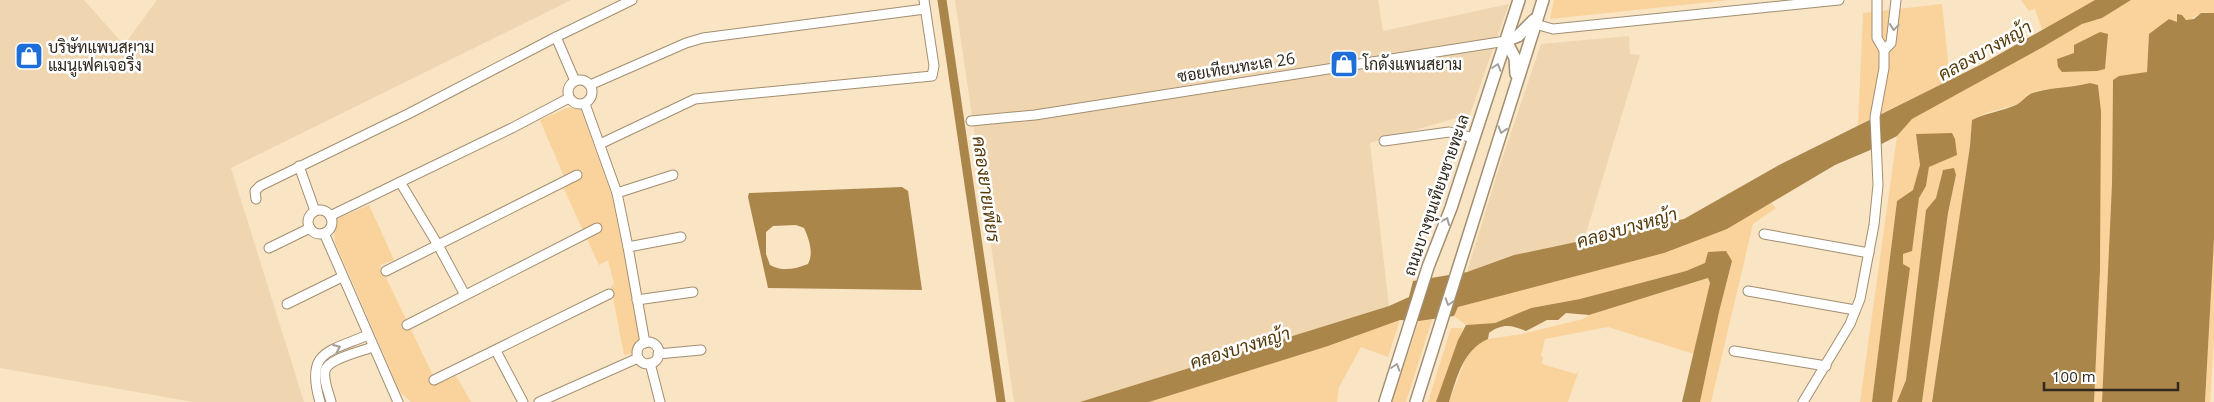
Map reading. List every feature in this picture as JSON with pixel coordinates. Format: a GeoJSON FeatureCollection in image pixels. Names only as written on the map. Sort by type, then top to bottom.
{"type":"FeatureCollection","features":[{"type":"Feature","properties":{"kind":"main road","name":"ถนนบางขุนเทียนชายทะเล"},"geometry":{"type":"LineString","coordinates":[[1385,402],[1428,267],[1451,208],[1519,0]]}},
{"type":"Feature","properties":{"kind":"main road"},"geometry":{"type":"LineString","coordinates":[[1416,402],[1543,0]]}},
{"type":"Feature","properties":{"kind":"main road"},"geometry":{"type":"LineString","coordinates":[[1515,89],[1516,65],[1506,41],[1518,36],[1537,20]]}},
{"type":"Feature","properties":{"kind":"street"},"geometry":{"type":"LineString","coordinates":[[256,200],[256,190],[260,186],[410,113],[556,37],[632,0]]}},
{"type":"Feature","properties":{"kind":"street"},"geometry":{"type":"LineString","coordinates":[[1537,20],[1553,29],[1839,0]]}},
{"type":"Feature","properties":{"kind":"street"},"geometry":{"type":"LineString","coordinates":[[1803,402],[1850,324],[1856,310],[1869,253],[1878,185],[1875,117],[1884,68],[1884,50],[1877,38],[1877,0]]}},
{"type":"Feature","properties":{"kind":"street"},"geometry":{"type":"LineString","coordinates":[[1884,50],[1891,43],[1896,0]]}},
{"type":"Feature","properties":{"kind":"street"},"geometry":{"type":"LineString","coordinates":[[590,85],[686,43],[703,38],[925,5],[934,66],[932,76],[710,96],[680,105],[600,144]]}},
{"type":"Feature","properties":{"kind":"street"},"geometry":{"type":"LineString","coordinates":[[556,37],[575,80]]}},
{"type":"Feature","properties":{"kind":"street","name":"ซอยเทียนทะเล 26"},"geometry":{"type":"LineString","coordinates":[[971,121],[1035,115],[1506,41]]}},
{"type":"Feature","properties":{"kind":"street"},"geometry":{"type":"LineString","coordinates":[[575,80],[585,80],[590,85],[592,93],[585,104],[577,104],[569,98],[568,88],[575,80]]}},
{"type":"Feature","properties":{"kind":"street"},"geometry":{"type":"LineString","coordinates":[[330,216],[569,98]]}},
{"type":"Feature","properties":{"kind":"street"},"geometry":{"type":"LineString","coordinates":[[585,104],[617,193],[645,343]]}},
{"type":"Feature","properties":{"kind":"street"},"geometry":{"type":"LineString","coordinates":[[1384,140],[1449,132],[1474,138]]}},
{"type":"Feature","properties":{"kind":"street"},"geometry":{"type":"LineString","coordinates":[[299,166],[316,211]]}},
{"type":"Feature","properties":{"kind":"street"},"geometry":{"type":"LineString","coordinates":[[386,271],[577,175]]}},
{"type":"Feature","properties":{"kind":"street"},"geometry":{"type":"LineString","coordinates":[[617,193],[673,175]]}},
{"type":"Feature","properties":{"kind":"street"},"geometry":{"type":"LineString","coordinates":[[400,182],[438,245],[465,295]]}},
{"type":"Feature","properties":{"kind":"street"},"geometry":{"type":"LineString","coordinates":[[316,211],[326,212],[330,216],[332,226],[324,233],[314,232],[310,228],[309,216],[316,211]]}},
{"type":"Feature","properties":{"kind":"street"},"geometry":{"type":"LineString","coordinates":[[269,248],[310,228]]}},
{"type":"Feature","properties":{"kind":"street"},"geometry":{"type":"LineString","coordinates":[[408,324],[597,228]]}},
{"type":"Feature","properties":{"kind":"street"},"geometry":{"type":"LineString","coordinates":[[324,233],[398,402]]}},
{"type":"Feature","properties":{"kind":"street"},"geometry":{"type":"LineString","coordinates":[[1764,234],[1869,253]]}},
{"type":"Feature","properties":{"kind":"street"},"geometry":{"type":"LineString","coordinates":[[628,247],[681,237]]}},
{"type":"Feature","properties":{"kind":"street"},"geometry":{"type":"LineString","coordinates":[[288,304],[342,277]]}},
{"type":"Feature","properties":{"kind":"street"},"geometry":{"type":"LineString","coordinates":[[1748,291],[1856,310]]}},
{"type":"Feature","properties":{"kind":"street"},"geometry":{"type":"LineString","coordinates":[[638,300],[693,292]]}},
{"type":"Feature","properties":{"kind":"street"},"geometry":{"type":"LineString","coordinates":[[434,380],[609,294]]}},
{"type":"Feature","properties":{"kind":"street"},"geometry":{"type":"LineString","coordinates":[[320,402],[314,380],[314,372],[318,360],[325,353],[368,335]]}},
{"type":"Feature","properties":{"kind":"street"},"geometry":{"type":"LineString","coordinates":[[645,343],[653,344],[658,350],[656,360],[650,364],[646,364],[638,358],[639,347],[645,343]]}},
{"type":"Feature","properties":{"kind":"street"},"geometry":{"type":"LineString","coordinates":[[332,402],[325,380],[324,372],[327,366],[339,359],[373,347]]}},
{"type":"Feature","properties":{"kind":"street"},"geometry":{"type":"LineString","coordinates":[[658,354],[701,350]]}},
{"type":"Feature","properties":{"kind":"street"},"geometry":{"type":"LineString","coordinates":[[496,351],[523,402]]}},
{"type":"Feature","properties":{"kind":"street"},"geometry":{"type":"LineString","coordinates":[[1734,351],[1826,366]]}},
{"type":"Feature","properties":{"kind":"street"},"geometry":{"type":"LineString","coordinates":[[539,402],[638,358]]}},
{"type":"Feature","properties":{"kind":"street"},"geometry":{"type":"LineString","coordinates":[[318,360],[327,366]]}},
{"type":"Feature","properties":{"kind":"street"},"geometry":{"type":"LineString","coordinates":[[650,364],[660,402]]}},
{"type":"Feature","properties":{"kind":"shaded area"},"geometry":{"type":"Polygon","coordinates":[[[0,0],[84,0],[124,45],[157,0],[571,0],[231,168],[304,402],[193,402],[0,368],[0,0]]]}},
{"type":"Feature","properties":{"kind":"shaded area"},"geometry":{"type":"Polygon","coordinates":[[[955,0],[1378,0],[1383,31],[1509,4],[1470,114],[1370,143],[1389,306],[1080,402],[1014,402],[955,0]]]}},
{"type":"Feature","properties":{"kind":"shaded area"},"geometry":{"type":"Polygon","coordinates":[[[1554,0],[1730,0],[1550,19],[1554,0]]]}},
{"type":"Feature","properties":{"kind":"shaded area"},"geometry":{"type":"Polygon","coordinates":[[[2021,0],[2095,0],[2042,30],[2035,9],[2029,11],[2021,0]]]}},
{"type":"Feature","properties":{"kind":"shaded area"},"geometry":{"type":"Polygon","coordinates":[[[2095,0],[2131,0],[2102,18],[2082,24],[1912,119],[1897,136],[1835,165],[1727,229],[1664,253],[1458,307],[1454,316],[1419,321],[1400,320],[1328,346],[1149,402],[1080,402],[1389,306],[1409,297],[1413,281],[1467,272],[1514,255],[1684,219],[1781,164],[1982,64],[2095,0]]]}},
{"type":"Feature","properties":{"kind":"shaded area"},"geometry":{"type":"Polygon","coordinates":[[[2131,0],[2214,0],[2214,13],[2201,13],[2188,20],[2177,15],[2177,22],[2149,34],[2147,73],[2119,76],[2113,80],[2112,183],[2102,402],[2094,402],[2100,271],[2101,111],[2098,85],[2090,83],[2036,91],[2027,95],[2018,104],[1986,113],[1972,120],[1970,146],[1932,402],[1922,402],[1948,213],[1956,176],[1943,170],[1936,198],[1926,210],[1906,380],[1897,402],[1892,402],[1910,269],[1903,264],[1903,254],[1919,198],[1926,186],[1929,167],[1941,161],[1936,134],[1916,134],[1920,165],[1913,190],[1897,201],[1872,402],[1860,402],[1897,136],[1912,119],[2082,24],[2102,18],[2131,0]],[[2100,32],[2075,45],[2074,53],[2057,59],[2062,72],[2105,69],[2100,32]]]}},
{"type":"Feature","properties":{"kind":"shaded area"},"geometry":{"type":"Polygon","coordinates":[[[1942,4],[1950,80],[1858,125],[1863,13],[1942,4]]]}},
{"type":"Feature","properties":{"kind":"shaded area"},"geometry":{"type":"Polygon","coordinates":[[[2201,13],[2214,13],[2214,239],[2205,402],[2102,402],[2112,183],[2113,80],[2119,76],[2147,72],[2149,34],[2169,19],[2177,22],[2177,14],[2182,15],[2186,20],[2194,19],[2201,13]]]}},
{"type":"Feature","properties":{"kind":"shaded area"},"geometry":{"type":"Polygon","coordinates":[[[2100,32],[2108,34],[2105,69],[2062,72],[2058,67],[2057,59],[2074,53],[2074,45],[2100,32]]]}},
{"type":"Feature","properties":{"kind":"shaded area"},"geometry":{"type":"Polygon","coordinates":[[[1629,36],[1630,54],[1640,55],[1584,240],[1514,255],[1467,272],[1498,171],[1541,44],[1629,36]]]}},
{"type":"Feature","properties":{"kind":"shaded area"},"geometry":{"type":"Polygon","coordinates":[[[2090,83],[2098,85],[2101,111],[2100,271],[2094,402],[1932,402],[1970,146],[1972,120],[2016,105],[2033,93],[2090,83]]]}},
{"type":"Feature","properties":{"kind":"shaded area"},"geometry":{"type":"Polygon","coordinates":[[[575,107],[581,110],[614,202],[640,339],[633,353],[624,355],[611,287],[614,284],[608,260],[599,265],[563,187],[563,174],[540,120],[567,108],[575,107]]]}},
{"type":"Feature","properties":{"kind":"shaded area"},"geometry":{"type":"Polygon","coordinates":[[[1952,133],[1955,139],[1957,155],[1929,167],[1926,186],[1919,198],[1912,251],[1903,254],[1903,264],[1910,268],[1892,402],[1872,402],[1897,201],[1913,190],[1920,165],[1916,134],[1952,133]]]}},
{"type":"Feature","properties":{"kind":"shaded area"},"geometry":{"type":"Polygon","coordinates":[[[1954,168],[1956,175],[1948,213],[1922,402],[1897,402],[1906,380],[1926,210],[1936,198],[1943,170],[1954,168]]]}},
{"type":"Feature","properties":{"kind":"shaded area"},"geometry":{"type":"Polygon","coordinates":[[[902,187],[908,191],[922,290],[768,288],[748,197],[749,193],[902,187]],[[796,225],[773,226],[766,232],[766,254],[770,265],[789,269],[808,264],[811,251],[804,228],[796,225]]]}},
{"type":"Feature","properties":{"kind":"shaded area"},"geometry":{"type":"Polygon","coordinates":[[[1770,202],[1776,208],[1753,224],[1711,402],[1700,402],[1732,261],[1705,263],[1686,271],[1580,299],[1531,308],[1495,323],[1466,325],[1454,316],[1458,307],[1727,229],[1770,202]]]}},
{"type":"Feature","properties":{"kind":"shaded area"},"geometry":{"type":"Polygon","coordinates":[[[369,205],[394,260],[380,265],[437,384],[456,376],[471,402],[411,402],[400,392],[335,242],[334,230],[337,219],[369,205]]]}},
{"type":"Feature","properties":{"kind":"shaded area"},"geometry":{"type":"Polygon","coordinates":[[[2214,239],[2214,336],[2210,402],[2205,402],[2214,239]]]}},
{"type":"Feature","properties":{"kind":"shaded area"},"geometry":{"type":"Polygon","coordinates":[[[1726,251],[1732,261],[1700,402],[1682,402],[1710,283],[1708,278],[1589,315],[1566,313],[1558,320],[1547,320],[1526,331],[1512,326],[1498,328],[1489,333],[1488,339],[1472,350],[1467,357],[1458,374],[1449,402],[1436,402],[1458,340],[1466,325],[1495,323],[1531,308],[1580,299],[1686,271],[1705,263],[1708,252],[1726,251]]]}},
{"type":"Feature","properties":{"kind":"shaded area"},"geometry":{"type":"Polygon","coordinates":[[[1709,278],[1710,283],[1694,354],[1608,327],[1545,339],[1541,356],[1543,357],[1542,364],[1576,374],[1579,370],[1568,402],[1449,402],[1465,360],[1476,345],[1488,339],[1522,334],[1583,319],[1589,315],[1709,278]]]}},
{"type":"Feature","properties":{"kind":"shaded area"},"geometry":{"type":"Polygon","coordinates":[[[1400,320],[1388,357],[1361,347],[1339,387],[1337,402],[1149,402],[1328,346],[1400,320]]]}},
{"type":"Feature","properties":{"kind":"shaded area"},"geometry":{"type":"Polygon","coordinates":[[[1432,320],[1406,402],[1392,402],[1419,321],[1432,320]]]}},
{"type":"Feature","properties":{"kind":"shaded area"},"geometry":{"type":"Polygon","coordinates":[[[1451,328],[1463,328],[1436,402],[1428,402],[1451,328]]]}},
{"type":"Feature","properties":{"kind":"waterway","name":"คลองยายเพียร"},"geometry":{"type":"LineString","coordinates":[[942,0],[1001,402]]}},
{"type":"Feature","properties":{"kind":"place","name":"บริษัทแพนสยาม แมนูเฟคเจอริ่ง"},"geometry":{"type":"Point","coordinates":[29,56]}},
{"type":"Feature","properties":{"kind":"place","name":"โกดังแพนสยาม"},"geometry":{"type":"Point","coordinates":[1344,64]}},
{"type":"Feature","properties":{"kind":"water label","name":"คลองบางหญ้า"},"geometry":{"type":"Point","coordinates":[1985,51]}},
{"type":"Feature","properties":{"kind":"water label","name":"คลองบางหญ้า"},"geometry":{"type":"Point","coordinates":[1627,228]}},
{"type":"Feature","properties":{"kind":"water label","name":"คลองบางหญ้า"},"geometry":{"type":"Point","coordinates":[1240,348]}}]}
